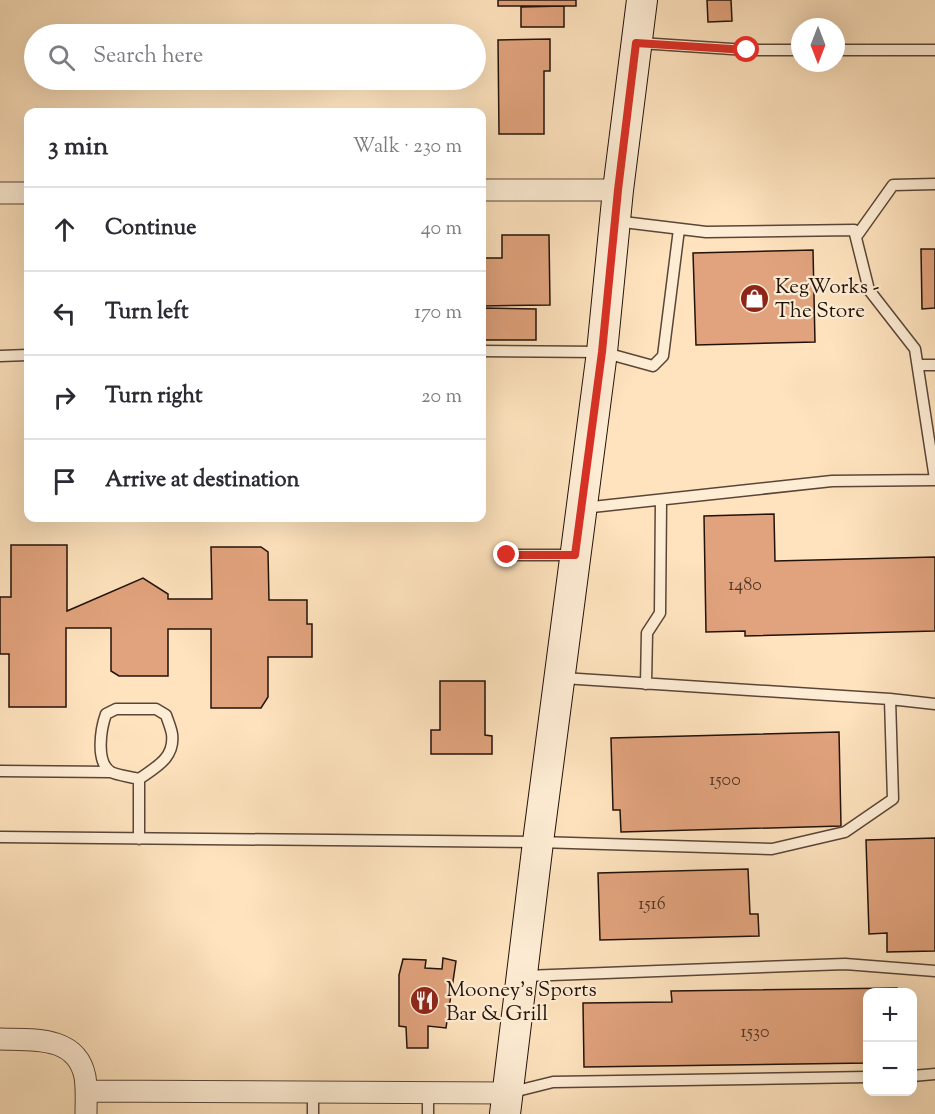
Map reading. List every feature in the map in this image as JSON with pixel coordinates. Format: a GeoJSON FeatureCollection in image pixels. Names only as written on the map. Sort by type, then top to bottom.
{"type":"FeatureCollection","features":[{"type":"Feature","properties":{"kind":"main road"},"geometry":{"type":"LineString","coordinates":[[506,1104],[602,352],[618,190],[642,0]]}},
{"type":"Feature","properties":{"kind":"street"},"geometry":{"type":"LineString","coordinates":[[486,190],[618,190]]}},
{"type":"Feature","properties":{"kind":"street"},"geometry":{"type":"LineString","coordinates":[[0,193],[24,192]]}},
{"type":"Feature","properties":{"kind":"street"},"geometry":{"type":"LineString","coordinates":[[0,1039],[41,1040],[58,1043],[70,1051],[79,1062],[85,1076],[86,1114]]}},
{"type":"Feature","properties":{"kind":"street"},"geometry":{"type":"LineString","coordinates":[[86,1091],[313,1092],[428,1104],[506,1104]]}},
{"type":"Feature","properties":{"kind":"lane"},"geometry":{"type":"LineString","coordinates":[[636,43],[747,50],[791,50]]}},
{"type":"Feature","properties":{"kind":"lane"},"geometry":{"type":"LineString","coordinates":[[845,50],[935,50]]}},
{"type":"Feature","properties":{"kind":"lane"},"geometry":{"type":"LineString","coordinates":[[856,237],[893,185],[935,184]]}},
{"type":"Feature","properties":{"kind":"lane"},"geometry":{"type":"LineString","coordinates":[[581,508],[832,482],[935,479],[915,349],[869,290],[854,230],[706,232],[615,221]]}},
{"type":"Feature","properties":{"kind":"lane"},"geometry":{"type":"LineString","coordinates":[[486,351],[602,352],[653,366],[663,357],[679,229]]}},
{"type":"Feature","properties":{"kind":"lane"},"geometry":{"type":"LineString","coordinates":[[0,356],[24,356]]}},
{"type":"Feature","properties":{"kind":"lane"},"geometry":{"type":"LineString","coordinates":[[918,365],[935,365]]}},
{"type":"Feature","properties":{"kind":"lane"},"geometry":{"type":"LineString","coordinates":[[646,684],[647,633],[660,613],[661,501]]}},
{"type":"Feature","properties":{"kind":"lane"},"geometry":{"type":"LineString","coordinates":[[507,555],[575,555]]}},
{"type":"Feature","properties":{"kind":"lane"},"geometry":{"type":"LineString","coordinates":[[560,678],[890,699],[935,704]]}},
{"type":"Feature","properties":{"kind":"lane"},"geometry":{"type":"LineString","coordinates":[[0,837],[538,842],[772,849],[845,832],[893,799],[890,699]]}},
{"type":"Feature","properties":{"kind":"lane"},"geometry":{"type":"LineString","coordinates":[[0,771],[111,772],[138,779],[170,754],[172,734],[166,715],[156,709],[116,709],[106,714],[101,728],[100,748],[103,763],[111,772]]}},
{"type":"Feature","properties":{"kind":"lane"},"geometry":{"type":"LineString","coordinates":[[138,779],[138,838]]}},
{"type":"Feature","properties":{"kind":"lane"},"geometry":{"type":"LineString","coordinates":[[522,976],[845,964],[935,971]]}},
{"type":"Feature","properties":{"kind":"lane"},"geometry":{"type":"LineString","coordinates":[[917,1076],[935,1074]]}},
{"type":"Feature","properties":{"kind":"lane"},"geometry":{"type":"LineString","coordinates":[[506,1104],[553,1082],[863,1077]]}},
{"type":"Feature","properties":{"kind":"lane"},"geometry":{"type":"LineString","coordinates":[[313,1092],[313,1114]]}},
{"type":"Feature","properties":{"kind":"building"},"geometry":{"type":"Polygon","coordinates":[[[498,0],[576,0],[576,6],[498,6],[498,0]]]}},
{"type":"Feature","properties":{"kind":"building"},"geometry":{"type":"Polygon","coordinates":[[[707,0],[731,0],[732,21],[708,22],[707,0]]]}},
{"type":"Feature","properties":{"kind":"building"},"geometry":{"type":"Polygon","coordinates":[[[564,6],[564,27],[521,27],[521,7],[564,6]]]}},
{"type":"Feature","properties":{"kind":"building"},"geometry":{"type":"Polygon","coordinates":[[[550,39],[550,71],[544,71],[544,134],[499,134],[498,40],[550,39]]]}},
{"type":"Feature","properties":{"kind":"building"},"geometry":{"type":"Polygon","coordinates":[[[502,235],[549,235],[550,305],[486,306],[486,258],[502,258],[502,235]]]}},
{"type":"Feature","properties":{"kind":"building"},"geometry":{"type":"Polygon","coordinates":[[[921,249],[935,249],[935,308],[922,309],[921,249]]]}},
{"type":"Feature","properties":{"kind":"building","name":"KegWorks - The Store"},"geometry":{"type":"Polygon","coordinates":[[[813,250],[815,342],[696,345],[693,253],[813,250]]]}},
{"type":"Feature","properties":{"kind":"building"},"geometry":{"type":"Polygon","coordinates":[[[486,308],[536,309],[536,340],[486,340],[486,308]]]}},
{"type":"Feature","properties":{"kind":"building"},"geometry":{"type":"Polygon","coordinates":[[[774,514],[775,561],[935,557],[935,631],[745,636],[745,631],[706,632],[704,516],[774,514]]]}},
{"type":"Feature","properties":{"kind":"building"},"geometry":{"type":"Polygon","coordinates":[[[11,545],[67,545],[67,611],[143,578],[168,594],[168,599],[212,599],[211,547],[261,547],[268,552],[269,600],[307,600],[307,624],[312,624],[312,657],[268,657],[268,697],[261,708],[211,708],[211,629],[168,629],[168,676],[119,676],[111,671],[111,628],[66,628],[66,707],[9,707],[9,654],[0,654],[0,597],[11,597],[11,545]]]}},
{"type":"Feature","properties":{"kind":"building"},"geometry":{"type":"Polygon","coordinates":[[[440,681],[485,681],[485,735],[492,736],[492,754],[431,754],[431,730],[440,730],[440,681]]]}},
{"type":"Feature","properties":{"kind":"building"},"geometry":{"type":"Polygon","coordinates":[[[839,732],[841,826],[621,832],[620,810],[613,810],[611,738],[839,732]]]}},
{"type":"Feature","properties":{"kind":"building"},"geometry":{"type":"Polygon","coordinates":[[[935,838],[935,951],[887,952],[887,933],[869,934],[866,840],[935,838]]]}},
{"type":"Feature","properties":{"kind":"building"},"geometry":{"type":"Polygon","coordinates":[[[748,869],[750,914],[758,914],[759,936],[600,940],[598,873],[748,869]]]}},
{"type":"Feature","properties":{"kind":"building","name":"Mooney's Sports Bar & Grill"},"geometry":{"type":"Polygon","coordinates":[[[443,958],[456,961],[446,1028],[428,1026],[428,1048],[407,1048],[406,1027],[399,1026],[399,975],[403,959],[426,960],[425,968],[442,969],[443,958]]]}},
{"type":"Feature","properties":{"kind":"building"},"geometry":{"type":"Polygon","coordinates":[[[863,988],[863,1063],[584,1067],[583,1003],[672,1002],[671,991],[863,988]]]}},
{"type":"Feature","properties":{"kind":"place","name":"KegWorks - The Store"},"geometry":{"type":"Point","coordinates":[754,298]}},
{"type":"Feature","properties":{"kind":"place","name":"Mooney's Sports Bar & Grill"},"geometry":{"type":"Point","coordinates":[425,1001]}},
{"type":"Feature","properties":{"kind":"route"},"geometry":{"type":"LineString","coordinates":[[507,555],[575,555],[602,352],[618,190],[636,43],[747,50]]}}]}
